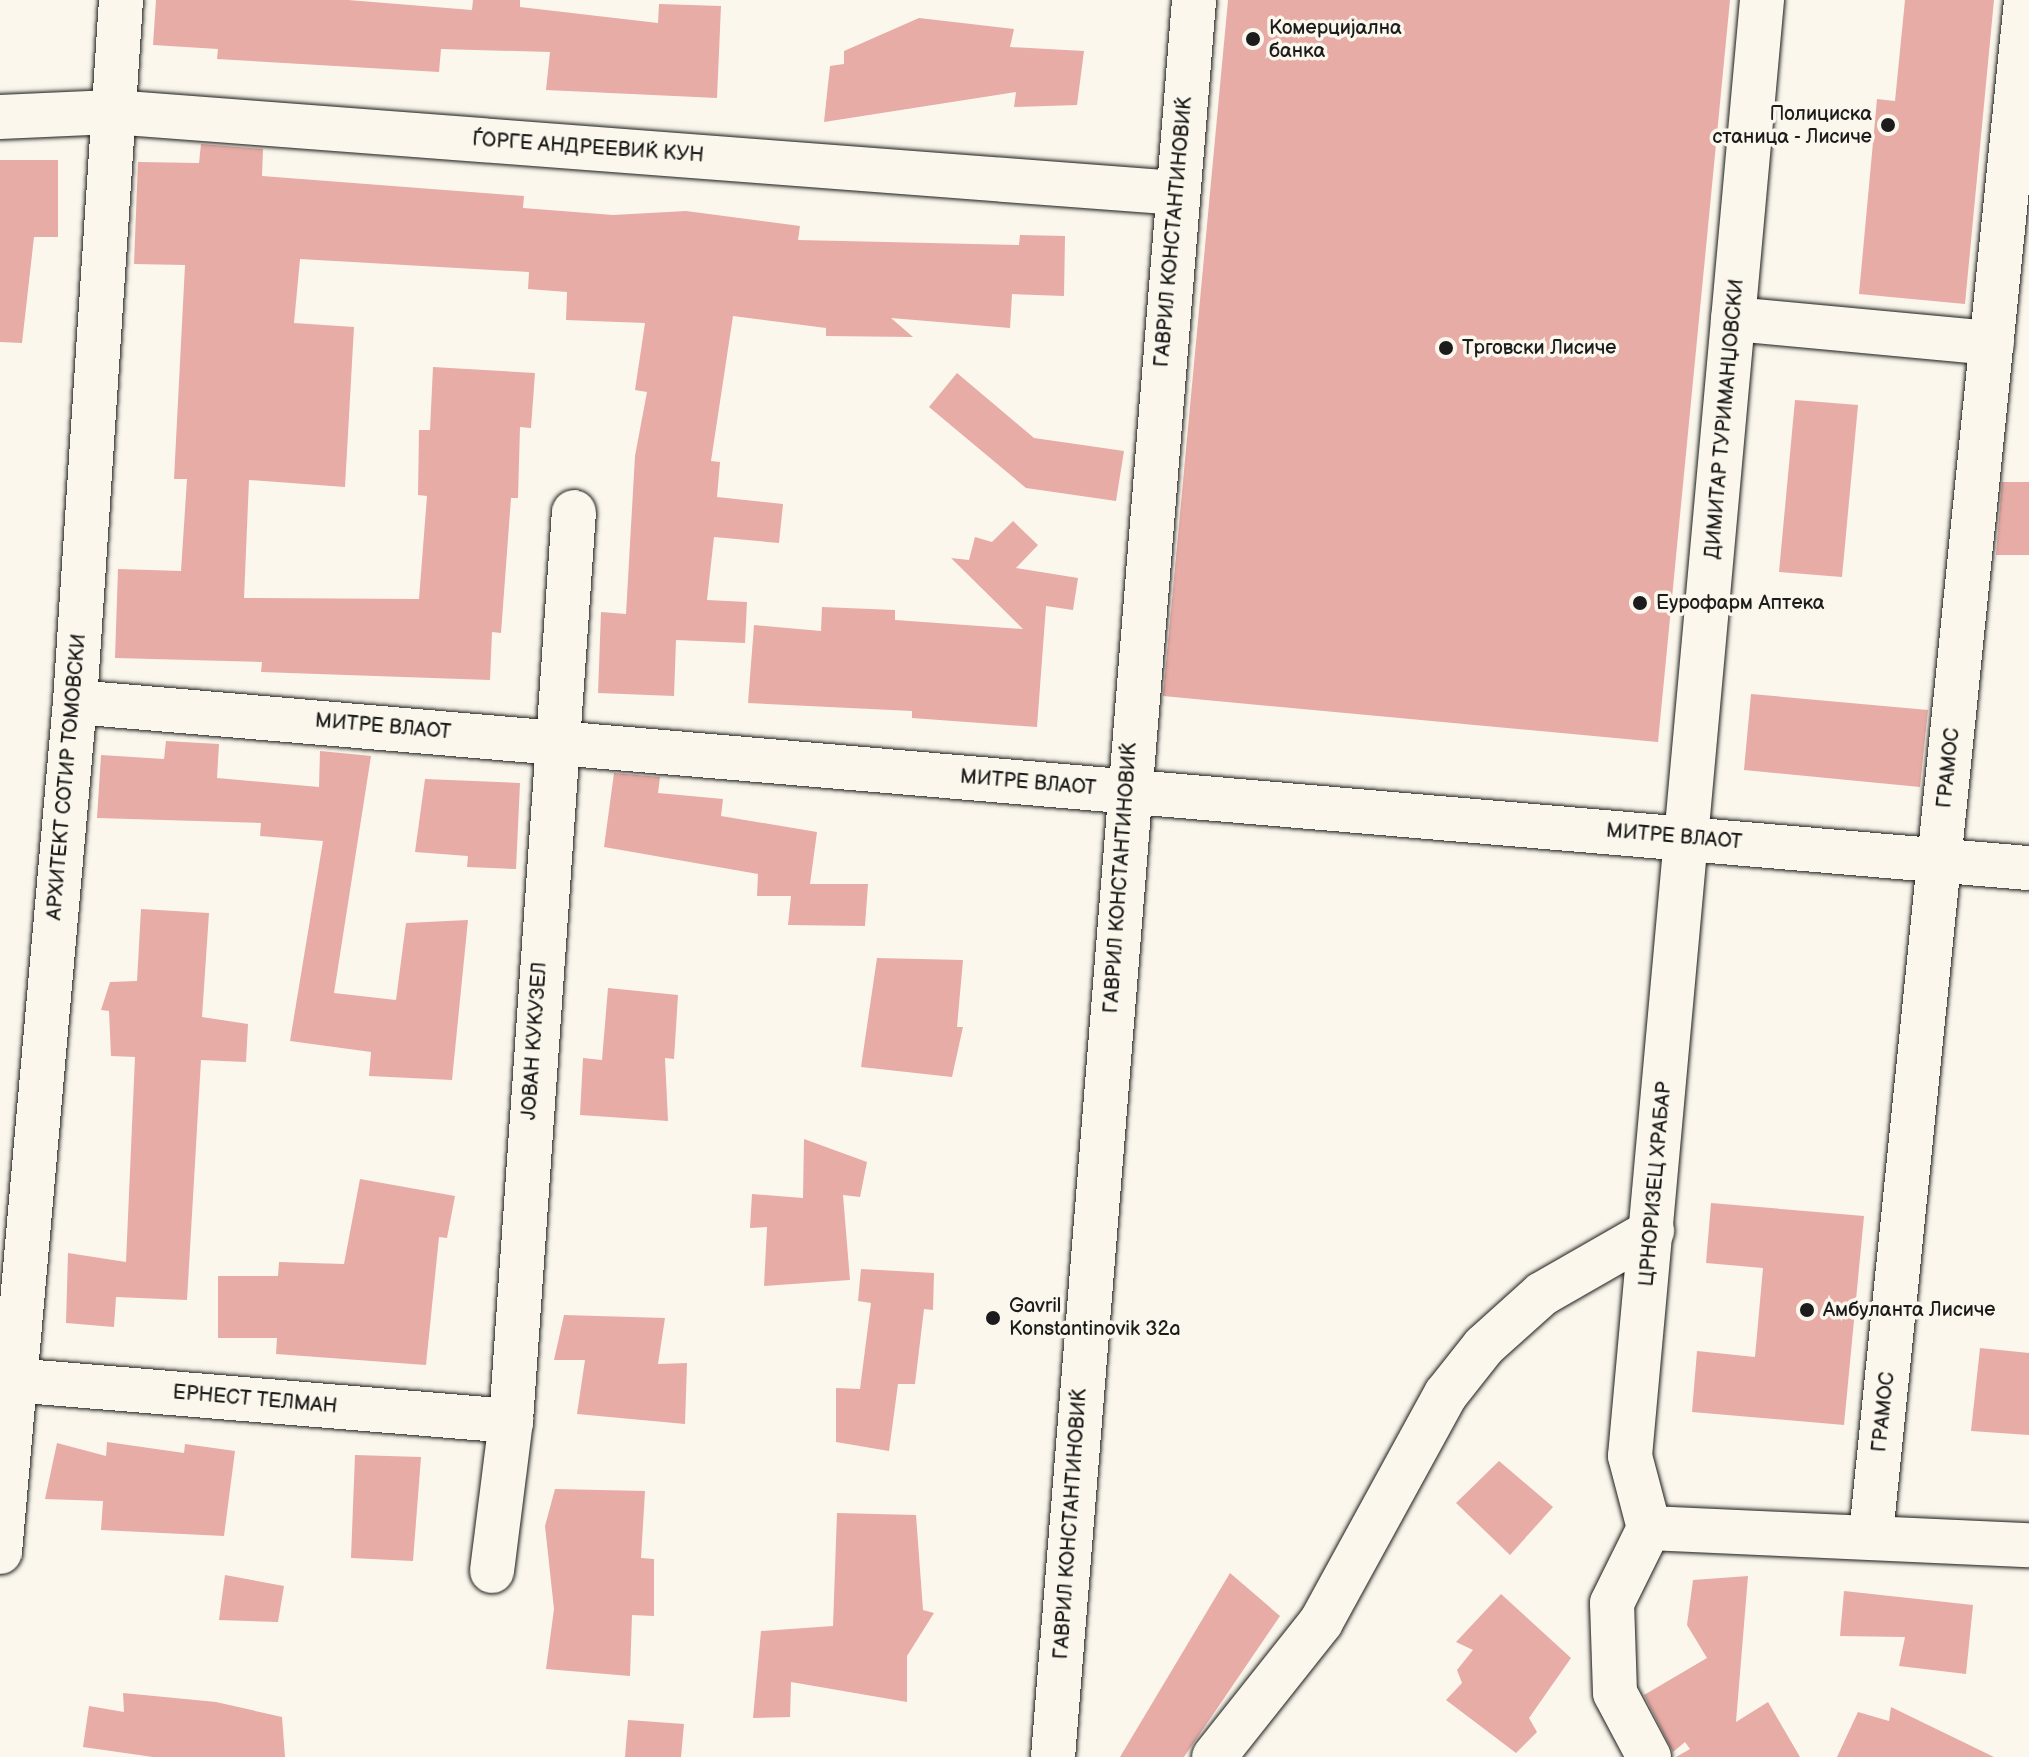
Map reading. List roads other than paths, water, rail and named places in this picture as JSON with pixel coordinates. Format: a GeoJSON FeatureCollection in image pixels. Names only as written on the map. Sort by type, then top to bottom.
{"type":"FeatureCollection","features":[{"type":"Feature","properties":{"kind":"street","name":"АРХИТЕКТ СОТИР ТОМОВСКИ"},"geometry":{"type":"LineString","coordinates":[[0,1552],[6,1380],[75,702],[121,0]]}},
{"type":"Feature","properties":{"kind":"street","name":"ГАВРИЛ КОНСТАНТИНОВИЌ"},"geometry":{"type":"LineString","coordinates":[[1053,1757],[1176,193],[1194,0]]}},
{"type":"Feature","properties":{"kind":"street","name":"ДИМИТАР ТУРИМАНЏОВСКИ"},"geometry":{"type":"LineString","coordinates":[[1689,837],[1762,0]]}},
{"type":"Feature","properties":{"kind":"street","name":"ГРАМОС"},"geometry":{"type":"LineString","coordinates":[[1871,1535],[2026,0]]}},
{"type":"Feature","properties":{"kind":"street","name":"ЃОРГЕ АНДРЕЕВИЌ КУН"},"geometry":{"type":"LineString","coordinates":[[0,117],[112,112],[1176,193]]}},
{"type":"Feature","properties":{"kind":"street"},"geometry":{"type":"LineString","coordinates":[[1733,319],[1992,343]]}},
{"type":"Feature","properties":{"kind":"street","name":"ЈОВАН КУКУЗЕЛ"},"geometry":{"type":"LineString","coordinates":[[492,1571],[511,1421],[555,740],[574,512]]}},
{"type":"Feature","properties":{"kind":"street","name":"МИТРЕ ВЛАОТ"},"geometry":{"type":"LineString","coordinates":[[75,702],[555,740],[2029,868]]}},
{"type":"Feature","properties":{"kind":"street","name":"ЦРНОРИЗЕЦ ХРАБАР"},"geometry":{"type":"LineString","coordinates":[[1649,1528],[1630,1456],[1689,837]]}},
{"type":"Feature","properties":{"kind":"street"},"geometry":{"type":"LineString","coordinates":[[1214,1757],[1321,1622],[1446,1394],[1484,1346],[1542,1294],[1652,1231]]}},
{"type":"Feature","properties":{"kind":"street","name":"ЕРНЕСТ ТЕЛМАН"},"geometry":{"type":"LineString","coordinates":[[6,1380],[511,1421]]}},
{"type":"Feature","properties":{"kind":"street"},"geometry":{"type":"LineString","coordinates":[[1649,1757],[1615,1693],[1612,1603],[1649,1528],[1871,1535],[2029,1545]]}},
{"type":"Feature","properties":{"kind":"place","name":"Комерцијална банка"},"geometry":{"type":"Point","coordinates":[1253,39]}},
{"type":"Feature","properties":{"kind":"place","name":"Полициска станица - Лисиче"},"geometry":{"type":"Point","coordinates":[1888,125]}},
{"type":"Feature","properties":{"kind":"place","name":"Трговски Лисиче"},"geometry":{"type":"Point","coordinates":[1446,348]}},
{"type":"Feature","properties":{"kind":"place","name":"Еурофарм Аптека"},"geometry":{"type":"Point","coordinates":[1640,603]}},
{"type":"Feature","properties":{"kind":"place","name":"Амбуланта Лисиче"},"geometry":{"type":"Point","coordinates":[1807,1310]}},
{"type":"Feature","properties":{"kind":"place","name":"Gavril Konstantinovik 32a"},"geometry":{"type":"Point","coordinates":[993,1318]}}]}
